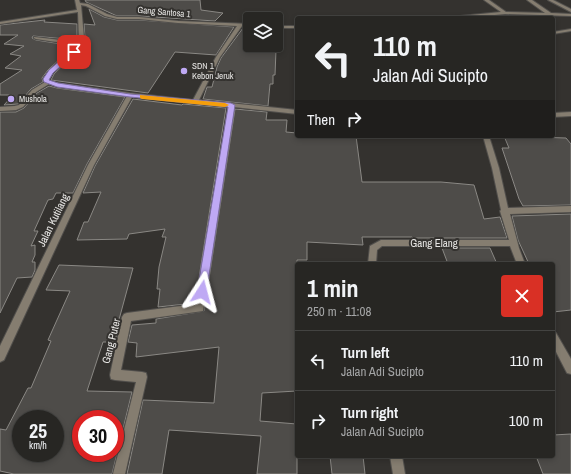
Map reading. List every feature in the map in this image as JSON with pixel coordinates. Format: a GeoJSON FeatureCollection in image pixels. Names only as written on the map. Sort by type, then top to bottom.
{"type":"FeatureCollection","features":[{"type":"Feature","properties":{"kind":"street"},"geometry":{"type":"LineString","coordinates":[[486,0],[505,13]]}},
{"type":"Feature","properties":{"kind":"street"},"geometry":{"type":"LineString","coordinates":[[529,0],[552,15]]}},
{"type":"Feature","properties":{"kind":"street"},"geometry":{"type":"LineString","coordinates":[[550,0],[571,11]]}},
{"type":"Feature","properties":{"kind":"street"},"geometry":{"type":"LineString","coordinates":[[48,82],[46,79],[51,72],[81,44],[82,38],[78,2]]}},
{"type":"Feature","properties":{"kind":"street","name":"Gang Santosa 1"},"geometry":{"type":"LineString","coordinates":[[78,2],[106,15],[117,18],[139,18],[178,22],[240,25]]}},
{"type":"Feature","properties":{"kind":"street"},"geometry":{"type":"LineString","coordinates":[[0,23],[79,11]]}},
{"type":"Feature","properties":{"kind":"street"},"geometry":{"type":"LineString","coordinates":[[472,16],[505,13],[571,15]]}},
{"type":"Feature","properties":{"kind":"street"},"geometry":{"type":"LineString","coordinates":[[195,102],[218,57],[240,25]]}},
{"type":"Feature","properties":{"kind":"street"},"geometry":{"type":"LineString","coordinates":[[283,27],[295,28]]}},
{"type":"Feature","properties":{"kind":"street"},"geometry":{"type":"LineString","coordinates":[[555,33],[571,30]]}},
{"type":"Feature","properties":{"kind":"street"},"geometry":{"type":"LineString","coordinates":[[36,38],[81,44]]}},
{"type":"Feature","properties":{"kind":"street"},"geometry":{"type":"LineString","coordinates":[[48,82],[57,85],[130,96],[295,112]]}},
{"type":"Feature","properties":{"kind":"street"},"geometry":{"type":"LineString","coordinates":[[0,109],[16,108],[21,106],[34,91],[48,82]]}},
{"type":"Feature","properties":{"kind":"street","name":"Jalan Kutilang"},"geometry":{"type":"LineString","coordinates":[[0,357],[91,165],[130,96]]}},
{"type":"Feature","properties":{"kind":"street","name":"Gang Puter"},"geometry":{"type":"LineString","coordinates":[[118,474],[142,376],[115,375],[128,317],[200,308],[231,105]]}},
{"type":"Feature","properties":{"kind":"street"},"geometry":{"type":"LineString","coordinates":[[555,115],[571,114]]}},
{"type":"Feature","properties":{"kind":"street"},"geometry":{"type":"LineString","coordinates":[[487,138],[495,160],[504,211],[512,243],[520,262]]}},
{"type":"Feature","properties":{"kind":"street"},"geometry":{"type":"LineString","coordinates":[[504,211],[571,208]]}},
{"type":"Feature","properties":{"kind":"street","name":"Gang Elang"},"geometry":{"type":"LineString","coordinates":[[372,262],[373,248],[381,243],[512,243]]}},
{"type":"Feature","properties":{"kind":"street"},"geometry":{"type":"LineString","coordinates":[[555,340],[571,369]]}},
{"type":"Feature","properties":{"kind":"street"},"geometry":{"type":"LineString","coordinates":[[396,458],[399,474]]}},
{"type":"Feature","properties":{"kind":"building"},"geometry":{"type":"Polygon","coordinates":[[[85,0],[200,0],[201,10],[223,13],[215,21],[117,16],[86,2],[85,0]]]}},
{"type":"Feature","properties":{"kind":"building"},"geometry":{"type":"Polygon","coordinates":[[[89,9],[104,17],[117,20],[139,20],[234,27],[216,55],[175,52],[148,93],[51,80],[54,74],[84,45],[84,24],[95,25],[89,9]]]}},
{"type":"Feature","properties":{"kind":"building"},"geometry":{"type":"Polygon","coordinates":[[[45,20],[44,22],[77,24],[77,40],[33,36],[32,38],[36,40],[74,46],[48,70],[42,78],[43,82],[31,89],[18,104],[4,105],[13,95],[0,95],[0,84],[22,70],[5,68],[21,56],[10,54],[24,46],[4,44],[18,35],[0,35],[0,25],[45,20]]]}},
{"type":"Feature","properties":{"kind":"building"},"geometry":{"type":"Polygon","coordinates":[[[243,28],[243,52],[276,52],[275,75],[273,75],[273,84],[270,84],[268,106],[203,99],[207,87],[212,87],[221,58],[243,28]]]}},
{"type":"Feature","properties":{"kind":"building"},"geometry":{"type":"Polygon","coordinates":[[[49,86],[125,97],[87,164],[73,193],[56,193],[53,199],[48,200],[34,231],[38,231],[31,246],[35,245],[35,255],[32,262],[35,262],[35,270],[32,277],[17,278],[0,313],[0,112],[16,112],[24,108],[37,93],[49,86]]]}},
{"type":"Feature","properties":{"kind":"building"},"geometry":{"type":"Polygon","coordinates":[[[133,99],[182,105],[226,108],[195,303],[158,307],[160,289],[157,289],[159,267],[166,237],[162,237],[165,229],[129,234],[127,239],[77,240],[84,222],[88,222],[101,192],[83,193],[95,166],[133,99]]]}},
{"type":"Feature","properties":{"kind":"building"},"geometry":{"type":"Polygon","coordinates":[[[235,109],[267,112],[266,120],[287,120],[286,132],[295,133],[295,138],[356,138],[362,182],[441,182],[474,185],[484,219],[500,217],[507,238],[362,237],[363,245],[307,242],[307,260],[297,260],[297,262],[295,262],[295,391],[262,393],[260,421],[295,424],[295,458],[297,458],[297,474],[257,474],[261,436],[169,430],[162,474],[127,474],[143,400],[214,403],[219,347],[136,357],[137,343],[128,342],[132,325],[156,323],[156,319],[204,311],[235,109]]]}},
{"type":"Feature","properties":{"kind":"building"},"geometry":{"type":"Polygon","coordinates":[[[505,138],[566,138],[571,144],[571,205],[523,206],[519,199],[502,148],[509,148],[505,138]]]}},
{"type":"Feature","properties":{"kind":"building"},"geometry":{"type":"Polygon","coordinates":[[[571,214],[571,310],[555,312],[555,262],[528,262],[518,240],[512,216],[571,214]]]}},
{"type":"Feature","properties":{"kind":"building"},"geometry":{"type":"Polygon","coordinates":[[[442,248],[490,248],[496,262],[447,262],[442,248]]]}},
{"type":"Feature","properties":{"kind":"building"},"geometry":{"type":"Polygon","coordinates":[[[59,265],[133,268],[117,327],[115,342],[103,342],[87,391],[132,392],[124,425],[124,410],[72,410],[72,462],[115,462],[112,474],[14,474],[0,471],[0,429],[6,430],[12,419],[12,462],[64,462],[64,410],[16,410],[28,388],[31,388],[51,341],[48,340],[70,291],[46,290],[59,265]]]}},
{"type":"Feature","properties":{"kind":"building"},"geometry":{"type":"Polygon","coordinates":[[[571,434],[571,474],[543,474],[537,458],[555,458],[555,435],[571,434]]]}},
{"type":"Feature","properties":{"kind":"building"},"geometry":{"type":"Polygon","coordinates":[[[330,458],[363,458],[365,474],[332,474],[330,458]]]}},
{"type":"Feature","properties":{"kind":"slow traffic"},"geometry":{"type":"LineString","coordinates":[[142,97],[225,105]]}},
{"type":"Feature","properties":{"kind":"place","name":"SDN 1 Kebon Jeruk"},"geometry":{"type":"Point","coordinates":[184,71]}},
{"type":"Feature","properties":{"kind":"place","name":"Mushola"},"geometry":{"type":"Point","coordinates":[11,99]}},
{"type":"Feature","properties":{"kind":"route"},"geometry":{"type":"LineString","coordinates":[[74,52],[51,72],[46,79],[47,81],[57,85],[130,96],[231,105],[202,292]]}}]}
